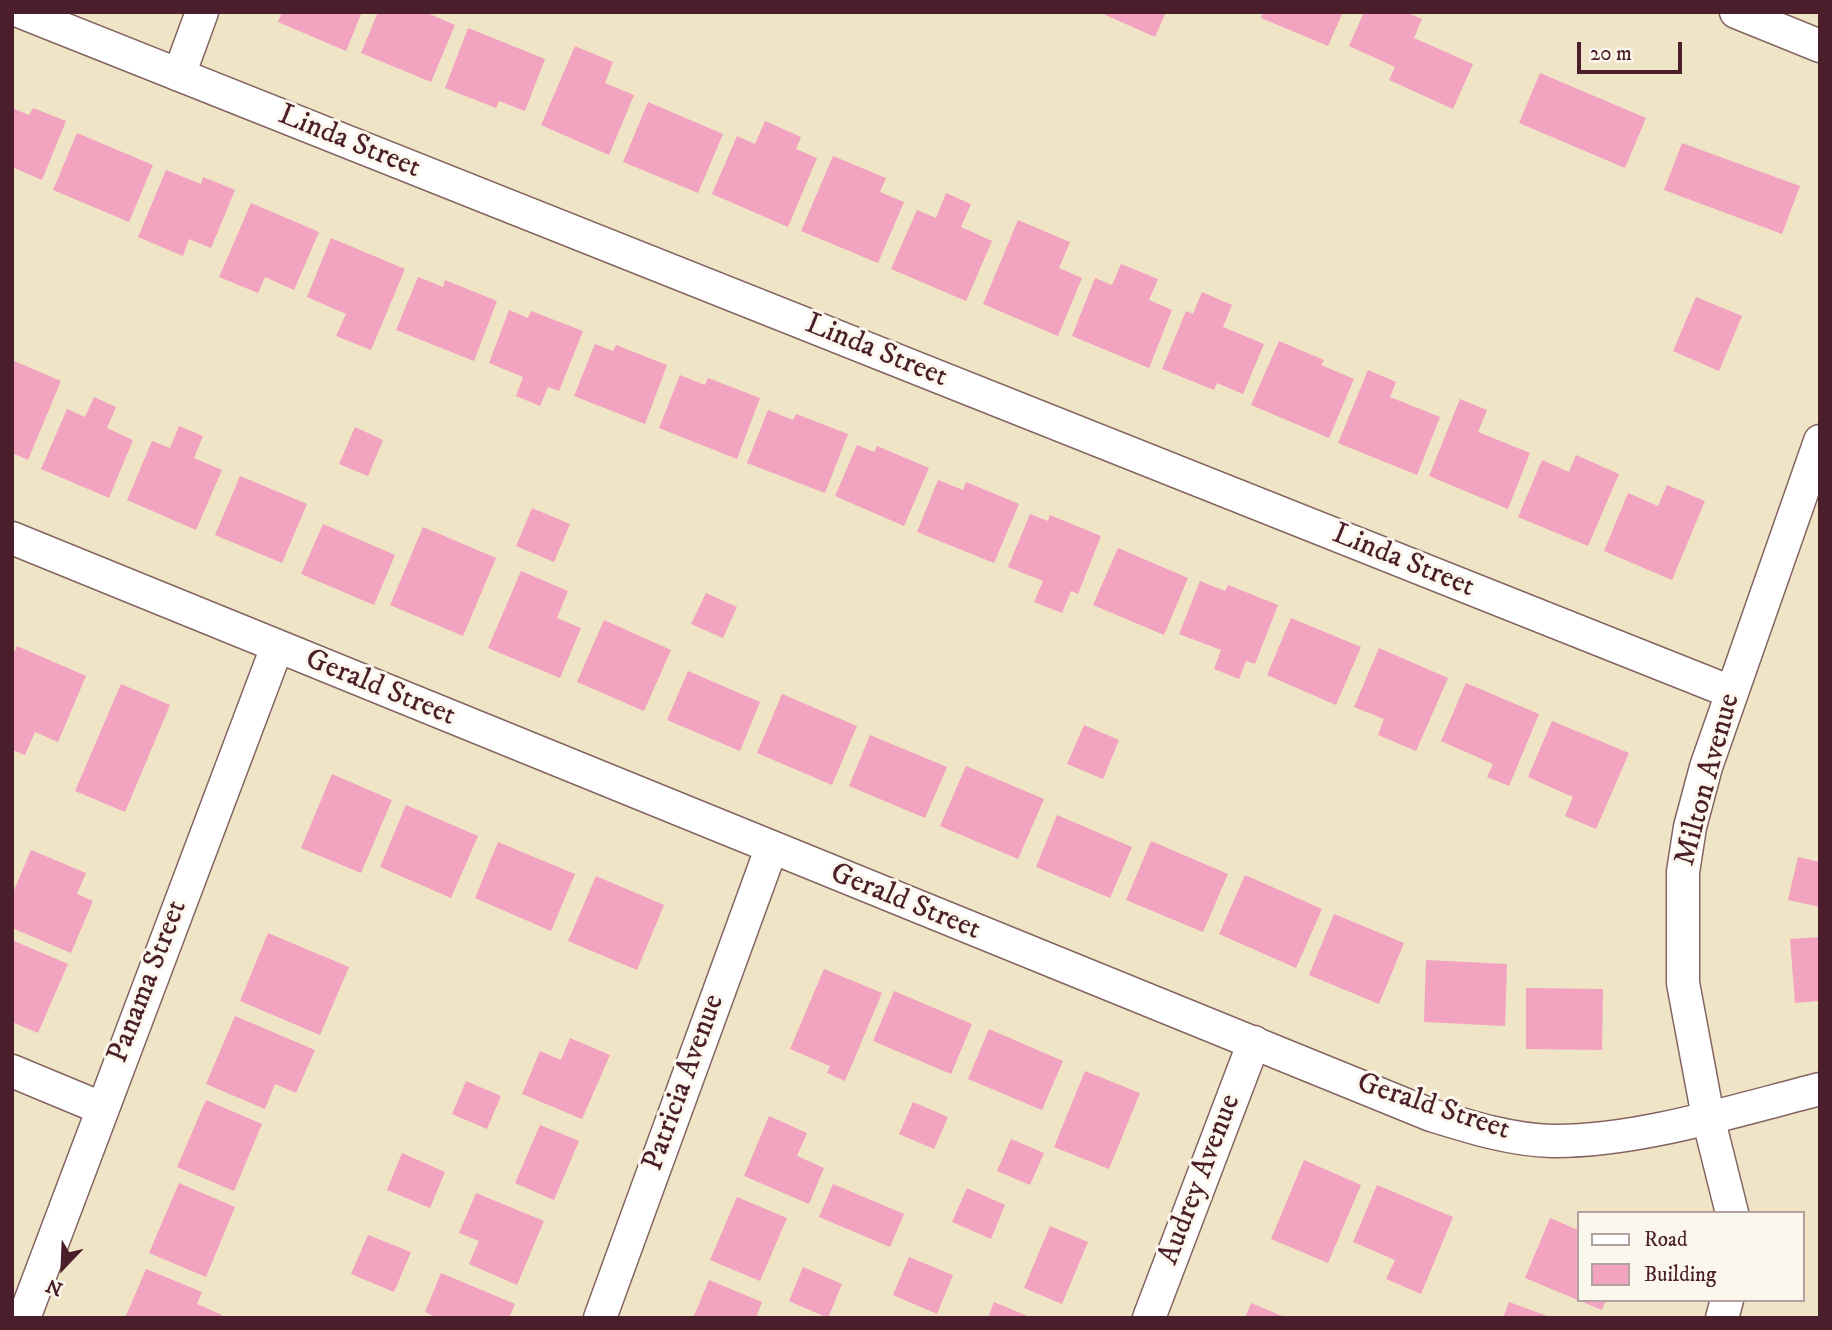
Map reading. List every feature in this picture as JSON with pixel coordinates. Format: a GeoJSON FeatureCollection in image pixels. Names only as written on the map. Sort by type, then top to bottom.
{"type":"FeatureCollection","features":[{"type":"Feature","properties":{"kind":"street","name":"Linda Street"},"geometry":{"type":"LineString","coordinates":[[21,12],[1731,692]]}},
{"type":"Feature","properties":{"kind":"street"},"geometry":{"type":"LineString","coordinates":[[179,75],[202,12]]}},
{"type":"Feature","properties":{"kind":"street"},"geometry":{"type":"LineString","coordinates":[[1736,12],[1820,46]]}},
{"type":"Feature","properties":{"kind":"street","name":"Milton Avenue"},"geometry":{"type":"LineString","coordinates":[[1732,1211],[1709,1117],[1683,983],[1683,872],[1690,828],[1706,767],[1819,444]]}},
{"type":"Feature","properties":{"kind":"street","name":"Gerald Street"},"geometry":{"type":"LineString","coordinates":[[12,538],[771,849],[1431,1115],[1518,1137],[1594,1140],[1709,1117],[1820,1089]]}},
{"type":"Feature","properties":{"kind":"street","name":"Panama Street"},"geometry":{"type":"LineString","coordinates":[[24,1318],[277,647]]}},
{"type":"Feature","properties":{"kind":"street","name":"Patricia Avenue"},"geometry":{"type":"LineString","coordinates":[[600,1318],[771,849]]}},
{"type":"Feature","properties":{"kind":"street","name":"Audrey Avenue"},"geometry":{"type":"LineString","coordinates":[[1149,1318],[1254,1042]]}},
{"type":"Feature","properties":{"kind":"street"},"geometry":{"type":"LineString","coordinates":[[12,1071],[101,1108]]}},
{"type":"Feature","properties":{"kind":"building"},"geometry":{"type":"Polygon","coordinates":[[[282,12],[362,12],[346,51],[278,22],[282,12]]]}},
{"type":"Feature","properties":{"kind":"building"},"geometry":{"type":"Polygon","coordinates":[[[378,12],[425,12],[455,25],[431,82],[361,53],[378,12]]]}},
{"type":"Feature","properties":{"kind":"building"},"geometry":{"type":"Polygon","coordinates":[[[1099,12],[1166,12],[1155,37],[1099,12]]]}},
{"type":"Feature","properties":{"kind":"building"},"geometry":{"type":"Polygon","coordinates":[[[1263,12],[1343,12],[1328,46],[1261,18],[1263,12]]]}},
{"type":"Feature","properties":{"kind":"building"},"geometry":{"type":"Polygon","coordinates":[[[1364,12],[1406,12],[1422,19],[1414,38],[1473,64],[1453,109],[1389,80],[1395,67],[1349,46],[1364,12]]]}},
{"type":"Feature","properties":{"kind":"building"},"geometry":{"type":"Polygon","coordinates":[[[468,28],[545,59],[525,111],[499,101],[496,108],[445,88],[468,28]]]}},
{"type":"Feature","properties":{"kind":"building"},"geometry":{"type":"Polygon","coordinates":[[[575,46],[613,62],[605,83],[634,95],[609,155],[541,125],[575,46]]]}},
{"type":"Feature","properties":{"kind":"building"},"geometry":{"type":"Polygon","coordinates":[[[1540,73],[1646,118],[1625,168],[1519,123],[1540,73]]]}},
{"type":"Feature","properties":{"kind":"building"},"geometry":{"type":"Polygon","coordinates":[[[648,102],[723,134],[698,193],[623,162],[648,102]]]}},
{"type":"Feature","properties":{"kind":"building"},"geometry":{"type":"Polygon","coordinates":[[[12,108],[29,115],[33,108],[66,121],[42,180],[12,167],[12,108]]]}},
{"type":"Feature","properties":{"kind":"building"},"geometry":{"type":"Polygon","coordinates":[[[765,121],[801,137],[796,149],[817,158],[788,227],[712,194],[737,136],[755,144],[765,121]]]}},
{"type":"Feature","properties":{"kind":"building"},"geometry":{"type":"Polygon","coordinates":[[[77,133],[153,165],[129,222],[53,190],[77,133]]]}},
{"type":"Feature","properties":{"kind":"building"},"geometry":{"type":"Polygon","coordinates":[[[1682,143],[1800,186],[1782,234],[1664,190],[1682,143]]]}},
{"type":"Feature","properties":{"kind":"building"},"geometry":{"type":"Polygon","coordinates":[[[833,156],[886,178],[880,192],[904,202],[878,263],[801,231],[833,156]]]}},
{"type":"Feature","properties":{"kind":"building"},"geometry":{"type":"Polygon","coordinates":[[[166,170],[201,184],[203,177],[235,190],[211,248],[189,239],[183,256],[138,237],[166,170]]]}},
{"type":"Feature","properties":{"kind":"building"},"geometry":{"type":"Polygon","coordinates":[[[946,193],[971,204],[961,227],[992,241],[966,301],[891,269],[917,210],[936,218],[946,193]]]}},
{"type":"Feature","properties":{"kind":"building"},"geometry":{"type":"Polygon","coordinates":[[[251,203],[319,232],[294,290],[265,277],[258,293],[219,277],[251,203]]]}},
{"type":"Feature","properties":{"kind":"building"},"geometry":{"type":"Polygon","coordinates":[[[1018,220],[1070,242],[1059,268],[1082,278],[1058,336],[983,304],[1018,220]]]}},
{"type":"Feature","properties":{"kind":"building"},"geometry":{"type":"Polygon","coordinates":[[[331,238],[405,269],[371,350],[336,336],[346,314],[307,297],[331,238]]]}},
{"type":"Feature","properties":{"kind":"building"},"geometry":{"type":"Polygon","coordinates":[[[1121,264],[1158,279],[1149,300],[1172,310],[1149,368],[1072,336],[1095,278],[1112,285],[1121,264]]]}},
{"type":"Feature","properties":{"kind":"building"},"geometry":{"type":"Polygon","coordinates":[[[418,277],[443,287],[445,280],[497,301],[474,361],[396,330],[418,277]]]}},
{"type":"Feature","properties":{"kind":"building"},"geometry":{"type":"Polygon","coordinates":[[[1202,292],[1232,305],[1223,327],[1264,344],[1243,394],[1217,383],[1214,390],[1162,369],[1186,311],[1193,314],[1202,292]]]}},
{"type":"Feature","properties":{"kind":"building"},"geometry":{"type":"Polygon","coordinates":[[[1696,297],[1742,316],[1719,371],[1673,351],[1696,297]]]}},
{"type":"Feature","properties":{"kind":"building"},"geometry":{"type":"Polygon","coordinates":[[[509,310],[528,318],[531,311],[583,331],[559,391],[548,387],[540,406],[516,396],[523,377],[489,363],[509,310]]]}},
{"type":"Feature","properties":{"kind":"building"},"geometry":{"type":"Polygon","coordinates":[[[1279,341],[1324,360],[1321,365],[1354,379],[1329,438],[1251,405],[1279,341]]]}},
{"type":"Feature","properties":{"kind":"building"},"geometry":{"type":"Polygon","coordinates":[[[595,344],[613,351],[616,345],[667,365],[645,424],[574,396],[595,344]]]}},
{"type":"Feature","properties":{"kind":"building"},"geometry":{"type":"Polygon","coordinates":[[[12,360],[61,381],[28,460],[12,453],[12,360]]]}},
{"type":"Feature","properties":{"kind":"building"},"geometry":{"type":"Polygon","coordinates":[[[1368,370],[1396,382],[1390,397],[1440,417],[1417,475],[1338,443],[1368,370]]]}},
{"type":"Feature","properties":{"kind":"building"},"geometry":{"type":"Polygon","coordinates":[[[680,375],[705,385],[708,378],[760,398],[737,459],[659,428],[680,375]]]}},
{"type":"Feature","properties":{"kind":"building"},"geometry":{"type":"Polygon","coordinates":[[[94,397],[116,407],[107,428],[133,440],[109,498],[41,469],[67,409],[85,417],[94,397]]]}},
{"type":"Feature","properties":{"kind":"building"},"geometry":{"type":"Polygon","coordinates":[[[1460,399],[1487,410],[1478,432],[1530,453],[1508,509],[1429,476],[1460,399]]]}},
{"type":"Feature","properties":{"kind":"building"},"geometry":{"type":"Polygon","coordinates":[[[768,410],[793,420],[796,414],[848,434],[825,493],[747,463],[768,410]]]}},
{"type":"Feature","properties":{"kind":"building"},"geometry":{"type":"Polygon","coordinates":[[[179,426],[203,436],[194,458],[222,470],[196,530],[127,500],[152,441],[170,448],[179,426]]]}},
{"type":"Feature","properties":{"kind":"building"},"geometry":{"type":"Polygon","coordinates":[[[355,427],[383,440],[368,476],[339,464],[355,427]]]}},
{"type":"Feature","properties":{"kind":"building"},"geometry":{"type":"Polygon","coordinates":[[[857,445],[874,452],[877,446],[929,468],[904,526],[835,496],[857,445]]]}},
{"type":"Feature","properties":{"kind":"building"},"geometry":{"type":"Polygon","coordinates":[[[1576,455],[1619,474],[1588,546],[1518,517],[1542,460],[1569,472],[1576,455]]]}},
{"type":"Feature","properties":{"kind":"building"},"geometry":{"type":"Polygon","coordinates":[[[240,476],[307,504],[282,563],[215,535],[240,476]]]}},
{"type":"Feature","properties":{"kind":"building"},"geometry":{"type":"Polygon","coordinates":[[[938,480],[963,490],[966,482],[1019,504],[994,563],[917,532],[938,480]]]}},
{"type":"Feature","properties":{"kind":"building"},"geometry":{"type":"Polygon","coordinates":[[[1667,485],[1705,501],[1672,580],[1604,551],[1628,493],[1658,506],[1667,485]]]}},
{"type":"Feature","properties":{"kind":"building"},"geometry":{"type":"Polygon","coordinates":[[[532,508],[570,524],[554,562],[516,546],[532,508]]]}},
{"type":"Feature","properties":{"kind":"building"},"geometry":{"type":"Polygon","coordinates":[[[1030,514],[1048,521],[1050,515],[1101,536],[1078,594],[1071,591],[1062,613],[1034,602],[1043,581],[1008,567],[1030,514]]]}},
{"type":"Feature","properties":{"kind":"building"},"geometry":{"type":"Polygon","coordinates":[[[323,524],[395,555],[374,605],[301,574],[323,524]]]}},
{"type":"Feature","properties":{"kind":"building"},"geometry":{"type":"Polygon","coordinates":[[[423,527],[496,558],[463,636],[390,605],[423,527]]]}},
{"type":"Feature","properties":{"kind":"building"},"geometry":{"type":"Polygon","coordinates":[[[1118,548],[1188,578],[1164,635],[1093,605],[1118,548]]]}},
{"type":"Feature","properties":{"kind":"building"},"geometry":{"type":"Polygon","coordinates":[[[521,571],[568,591],[557,618],[581,628],[560,678],[488,648],[521,571]]]}},
{"type":"Feature","properties":{"kind":"building"},"geometry":{"type":"Polygon","coordinates":[[[1200,581],[1225,591],[1228,585],[1278,605],[1255,664],[1246,661],[1239,679],[1214,669],[1221,650],[1179,634],[1200,581]]]}},
{"type":"Feature","properties":{"kind":"building"},"geometry":{"type":"Polygon","coordinates":[[[706,593],[737,607],[723,638],[691,624],[706,593]]]}},
{"type":"Feature","properties":{"kind":"building"},"geometry":{"type":"Polygon","coordinates":[[[1291,618],[1361,647],[1336,705],[1267,675],[1291,618]]]}},
{"type":"Feature","properties":{"kind":"building"},"geometry":{"type":"Polygon","coordinates":[[[604,620],[671,650],[644,711],[577,682],[604,620]]]}},
{"type":"Feature","properties":{"kind":"building"},"geometry":{"type":"Polygon","coordinates":[[[17,646],[86,676],[58,742],[35,732],[25,755],[12,750],[12,657],[17,646]]]}},
{"type":"Feature","properties":{"kind":"building"},"geometry":{"type":"Polygon","coordinates":[[[1379,648],[1448,678],[1416,751],[1378,735],[1384,719],[1354,707],[1379,648]]]}},
{"type":"Feature","properties":{"kind":"building"},"geometry":{"type":"Polygon","coordinates":[[[688,671],[760,702],[740,751],[667,720],[688,671]]]}},
{"type":"Feature","properties":{"kind":"building"},"geometry":{"type":"Polygon","coordinates":[[[1466,683],[1539,714],[1509,786],[1487,777],[1493,764],[1441,741],[1466,683]]]}},
{"type":"Feature","properties":{"kind":"building"},"geometry":{"type":"Polygon","coordinates":[[[121,684],[170,705],[125,812],[75,791],[121,684]]]}},
{"type":"Feature","properties":{"kind":"building"},"geometry":{"type":"Polygon","coordinates":[[[782,694],[857,726],[832,785],[757,753],[782,694]]]}},
{"type":"Feature","properties":{"kind":"building"},"geometry":{"type":"Polygon","coordinates":[[[1552,721],[1629,753],[1596,829],[1565,816],[1573,797],[1528,777],[1552,721]]]}},
{"type":"Feature","properties":{"kind":"building"},"geometry":{"type":"Polygon","coordinates":[[[1084,725],[1119,740],[1103,779],[1067,764],[1084,725]]]}},
{"type":"Feature","properties":{"kind":"building"},"geometry":{"type":"Polygon","coordinates":[[[870,735],[947,767],[925,818],[849,786],[870,735]]]}},
{"type":"Feature","properties":{"kind":"building"},"geometry":{"type":"Polygon","coordinates":[[[966,766],[1044,799],[1018,859],[940,826],[966,766]]]}},
{"type":"Feature","properties":{"kind":"building"},"geometry":{"type":"Polygon","coordinates":[[[332,774],[392,800],[361,873],[301,848],[332,774]]]}},
{"type":"Feature","properties":{"kind":"building"},"geometry":{"type":"Polygon","coordinates":[[[406,805],[478,836],[451,898],[380,867],[406,805]]]}},
{"type":"Feature","properties":{"kind":"building"},"geometry":{"type":"Polygon","coordinates":[[[1057,815],[1132,847],[1110,898],[1036,867],[1057,815]]]}},
{"type":"Feature","properties":{"kind":"building"},"geometry":{"type":"Polygon","coordinates":[[[1151,841],[1228,874],[1203,932],[1126,900],[1151,841]]]}},
{"type":"Feature","properties":{"kind":"building"},"geometry":{"type":"Polygon","coordinates":[[[498,842],[575,874],[551,931],[475,898],[498,842]]]}},
{"type":"Feature","properties":{"kind":"building"},"geometry":{"type":"Polygon","coordinates":[[[31,850],[86,873],[77,894],[93,901],[71,953],[12,928],[12,895],[31,850]]]}},
{"type":"Feature","properties":{"kind":"building"},"geometry":{"type":"Polygon","coordinates":[[[1798,857],[1820,862],[1820,907],[1788,900],[1798,857]]]}},
{"type":"Feature","properties":{"kind":"building"},"geometry":{"type":"Polygon","coordinates":[[[1245,875],[1322,909],[1296,968],[1219,934],[1245,875]]]}},
{"type":"Feature","properties":{"kind":"building"},"geometry":{"type":"Polygon","coordinates":[[[596,876],[664,905],[637,970],[568,941],[596,876]]]}},
{"type":"Feature","properties":{"kind":"building"},"geometry":{"type":"Polygon","coordinates":[[[1334,914],[1404,943],[1379,1004],[1309,975],[1334,914]]]}},
{"type":"Feature","properties":{"kind":"building"},"geometry":{"type":"Polygon","coordinates":[[[268,933],[349,967],[320,1035],[240,1001],[268,933]]]}},
{"type":"Feature","properties":{"kind":"building"},"geometry":{"type":"Polygon","coordinates":[[[1820,937],[1820,1001],[1795,1003],[1790,939],[1820,937]]]}},
{"type":"Feature","properties":{"kind":"building"},"geometry":{"type":"Polygon","coordinates":[[[12,940],[68,964],[38,1033],[12,1022],[12,940]]]}},
{"type":"Feature","properties":{"kind":"building"},"geometry":{"type":"Polygon","coordinates":[[[1426,960],[1507,964],[1505,1026],[1424,1022],[1426,960]]]}},
{"type":"Feature","properties":{"kind":"building"},"geometry":{"type":"Polygon","coordinates":[[[824,969],[882,993],[845,1081],[827,1073],[830,1066],[790,1049],[824,969]]]}},
{"type":"Feature","properties":{"kind":"building"},"geometry":{"type":"Polygon","coordinates":[[[1526,988],[1603,989],[1602,1050],[1526,1049],[1526,988]]]}},
{"type":"Feature","properties":{"kind":"building"},"geometry":{"type":"Polygon","coordinates":[[[894,991],[972,1024],[951,1074],[873,1041],[894,991]]]}},
{"type":"Feature","properties":{"kind":"building"},"geometry":{"type":"Polygon","coordinates":[[[235,1016],[315,1050],[296,1093],[275,1084],[265,1109],[206,1084],[235,1016]]]}},
{"type":"Feature","properties":{"kind":"building"},"geometry":{"type":"Polygon","coordinates":[[[989,1029],[1063,1061],[1042,1110],[968,1079],[989,1029]]]}},
{"type":"Feature","properties":{"kind":"building"},"geometry":{"type":"Polygon","coordinates":[[[570,1038],[610,1055],[582,1119],[522,1094],[540,1051],[561,1060],[570,1038]]]}},
{"type":"Feature","properties":{"kind":"building"},"geometry":{"type":"Polygon","coordinates":[[[1085,1071],[1140,1093],[1109,1169],[1054,1147],[1085,1071]]]}},
{"type":"Feature","properties":{"kind":"building"},"geometry":{"type":"Polygon","coordinates":[[[466,1081],[501,1096],[487,1129],[452,1114],[466,1081]]]}},
{"type":"Feature","properties":{"kind":"building"},"geometry":{"type":"Polygon","coordinates":[[[206,1100],[262,1124],[234,1191],[177,1167],[206,1100]]]}},
{"type":"Feature","properties":{"kind":"building"},"geometry":{"type":"Polygon","coordinates":[[[913,1102],[948,1117],[934,1149],[899,1134],[913,1102]]]}},
{"type":"Feature","properties":{"kind":"building"},"geometry":{"type":"Polygon","coordinates":[[[769,1116],[807,1133],[797,1156],[824,1168],[809,1204],[744,1176],[769,1116]]]}},
{"type":"Feature","properties":{"kind":"building"},"geometry":{"type":"Polygon","coordinates":[[[540,1125],[579,1141],[554,1200],[515,1183],[540,1125]]]}},
{"type":"Feature","properties":{"kind":"building"},"geometry":{"type":"Polygon","coordinates":[[[1011,1139],[1044,1153],[1030,1185],[997,1171],[1011,1139]]]}},
{"type":"Feature","properties":{"kind":"building"},"geometry":{"type":"Polygon","coordinates":[[[402,1153],[445,1172],[430,1208],[387,1190],[402,1153]]]}},
{"type":"Feature","properties":{"kind":"building"},"geometry":{"type":"Polygon","coordinates":[[[1304,1160],[1361,1185],[1328,1263],[1271,1239],[1304,1160]]]}},
{"type":"Feature","properties":{"kind":"building"},"geometry":{"type":"Polygon","coordinates":[[[179,1183],[235,1207],[206,1277],[149,1253],[179,1183]]]}},
{"type":"Feature","properties":{"kind":"building"},"geometry":{"type":"Polygon","coordinates":[[[833,1184],[904,1214],[890,1247],[819,1217],[833,1184]]]}},
{"type":"Feature","properties":{"kind":"building"},"geometry":{"type":"Polygon","coordinates":[[[1377,1185],[1453,1217],[1421,1294],[1386,1279],[1395,1260],[1353,1242],[1377,1185]]]}},
{"type":"Feature","properties":{"kind":"building"},"geometry":{"type":"Polygon","coordinates":[[[967,1188],[1005,1205],[991,1239],[952,1222],[967,1188]]]}},
{"type":"Feature","properties":{"kind":"building"},"geometry":{"type":"Polygon","coordinates":[[[476,1193],[544,1221],[517,1285],[469,1264],[479,1241],[459,1233],[476,1193]]]}},
{"type":"Feature","properties":{"kind":"building"},"geometry":{"type":"Polygon","coordinates":[[[737,1197],[787,1218],[760,1281],[710,1260],[737,1197]]]}},
{"type":"Feature","properties":{"kind":"building"},"geometry":{"type":"Polygon","coordinates":[[[1550,1218],[1576,1229],[1576,1299],[1525,1278],[1550,1218]]]}},
{"type":"Feature","properties":{"kind":"building"},"geometry":{"type":"Polygon","coordinates":[[[1050,1226],[1088,1242],[1062,1304],[1024,1288],[1050,1226]]]}},
{"type":"Feature","properties":{"kind":"building"},"geometry":{"type":"Polygon","coordinates":[[[368,1235],[411,1252],[394,1292],[351,1274],[368,1235]]]}},
{"type":"Feature","properties":{"kind":"building"},"geometry":{"type":"Polygon","coordinates":[[[909,1257],[953,1275],[937,1314],[893,1295],[909,1257]]]}},
{"type":"Feature","properties":{"kind":"building"},"geometry":{"type":"Polygon","coordinates":[[[803,1267],[842,1284],[828,1318],[789,1301],[803,1267]]]}},
{"type":"Feature","properties":{"kind":"building"},"geometry":{"type":"Polygon","coordinates":[[[146,1269],[202,1292],[197,1304],[222,1315],[221,1318],[125,1318],[146,1269]]]}},
{"type":"Feature","properties":{"kind":"building"},"geometry":{"type":"Polygon","coordinates":[[[441,1273],[515,1304],[509,1318],[437,1318],[425,1312],[441,1273]]]}},
{"type":"Feature","properties":{"kind":"building"},"geometry":{"type":"Polygon","coordinates":[[[709,1280],[762,1302],[756,1318],[693,1318],[709,1280]]]}},
{"type":"Feature","properties":{"kind":"building"},"geometry":{"type":"Polygon","coordinates":[[[994,1302],[1032,1318],[988,1318],[994,1302]]]}},
{"type":"Feature","properties":{"kind":"building"},"geometry":{"type":"Polygon","coordinates":[[[1509,1302],[1550,1317],[1550,1318],[1503,1318],[1509,1302]]]}},
{"type":"Feature","properties":{"kind":"building"},"geometry":{"type":"Polygon","coordinates":[[[1583,1302],[1605,1302],[1602,1310],[1583,1302]]]}},
{"type":"Feature","properties":{"kind":"building"},"geometry":{"type":"Polygon","coordinates":[[[1251,1303],[1287,1318],[1245,1318],[1251,1303]]]}}]}
